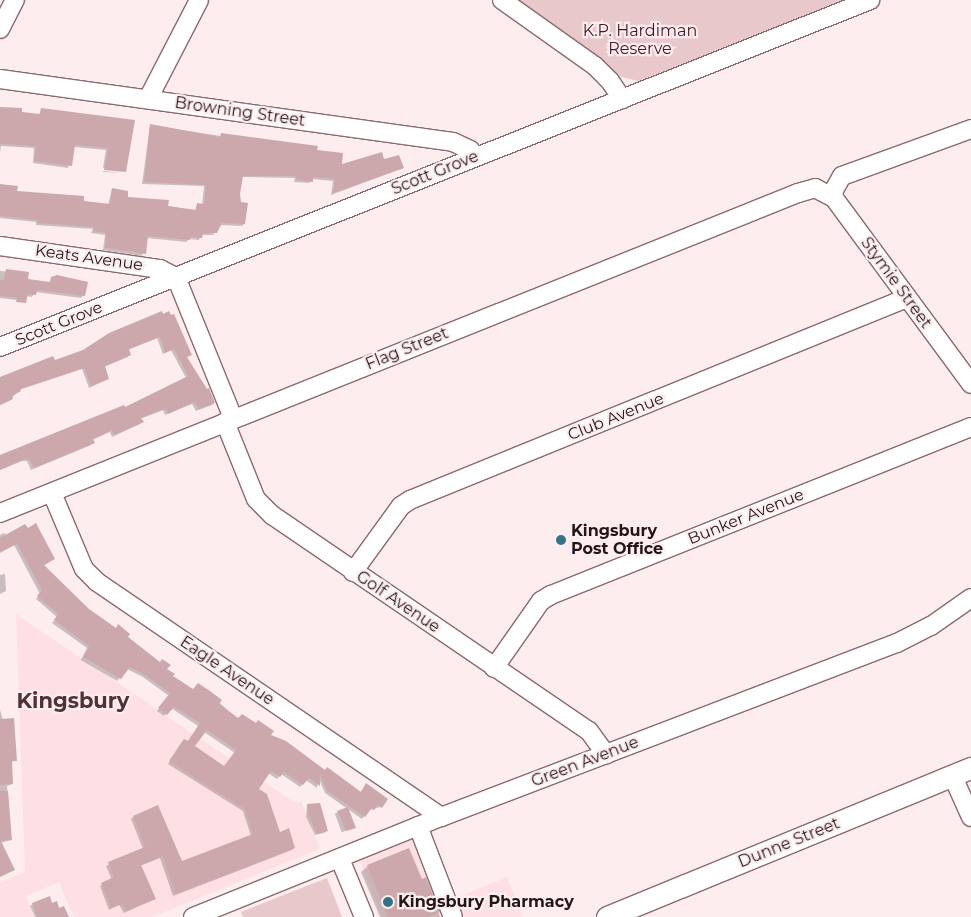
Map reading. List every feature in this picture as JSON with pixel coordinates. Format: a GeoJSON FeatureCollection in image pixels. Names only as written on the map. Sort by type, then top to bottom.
{"type":"FeatureCollection","features":[{"type":"Feature","properties":{"kind":"main road","name":"Dunne Street"},"geometry":{"type":"LineString","coordinates":[[607,917],[962,772]]}},
{"type":"Feature","properties":{"kind":"street"},"geometry":{"type":"LineString","coordinates":[[0,28],[14,0]]}},
{"type":"Feature","properties":{"kind":"street"},"geometry":{"type":"LineString","coordinates":[[148,99],[199,0]]}},
{"type":"Feature","properties":{"kind":"street"},"geometry":{"type":"LineString","coordinates":[[502,0],[595,66],[610,81],[622,99]]}},
{"type":"Feature","properties":{"kind":"street","name":"Scott Grove"},"geometry":{"type":"LineString","coordinates":[[0,347],[870,0]]}},
{"type":"Feature","properties":{"kind":"street","name":"Browning Street"},"geometry":{"type":"LineString","coordinates":[[0,80],[453,142],[463,146],[474,157]]}},
{"type":"Feature","properties":{"kind":"street"},"geometry":{"type":"LineString","coordinates":[[834,198],[834,192],[842,176],[971,129]]}},
{"type":"Feature","properties":{"kind":"street","name":"Stymie Street"},"geometry":{"type":"LineString","coordinates":[[816,188],[834,198],[971,384]]}},
{"type":"Feature","properties":{"kind":"street","name":"Flag Street"},"geometry":{"type":"LineString","coordinates":[[0,513],[798,193],[816,188]]}},
{"type":"Feature","properties":{"kind":"street","name":"Keats Avenue"},"geometry":{"type":"LineString","coordinates":[[0,246],[160,269],[176,277]]}},
{"type":"Feature","properties":{"kind":"street","name":"Golf Avenue"},"geometry":{"type":"LineString","coordinates":[[176,277],[256,499],[272,515],[353,572],[589,731],[606,754]]}},
{"type":"Feature","properties":{"kind":"street","name":"Club Avenue"},"geometry":{"type":"LineString","coordinates":[[353,572],[400,506],[410,500],[906,298]]}},
{"type":"Feature","properties":{"kind":"street","name":"Bunker Avenue"},"geometry":{"type":"LineString","coordinates":[[494,668],[541,602],[551,595],[971,427]]}},
{"type":"Feature","properties":{"kind":"street","name":"Eagle Avenue"},"geometry":{"type":"LineString","coordinates":[[52,492],[84,570],[97,582],[441,817]]}},
{"type":"Feature","properties":{"kind":"street","name":"Green Avenue"},"geometry":{"type":"LineString","coordinates":[[193,917],[441,817],[897,643],[931,626],[971,598]]}},
{"type":"Feature","properties":{"kind":"street"},"geometry":{"type":"LineString","coordinates":[[962,772],[971,817]]}},
{"type":"Feature","properties":{"kind":"street"},"geometry":{"type":"LineString","coordinates":[[418,826],[453,917]]}},
{"type":"Feature","properties":{"kind":"street"},"geometry":{"type":"LineString","coordinates":[[340,859],[364,917]]}},
{"type":"Feature","properties":{"kind":"shaded area"},"geometry":{"type":"Polygon","coordinates":[[[16,614],[291,800],[302,803],[320,849],[152,917],[74,917],[59,882],[26,896],[34,917],[0,917],[0,882],[25,872],[16,614]]]}},
{"type":"Feature","properties":{"kind":"shaded area"},"geometry":{"type":"Polygon","coordinates":[[[425,833],[453,899],[507,877],[523,917],[382,917],[359,859],[425,833]]]}},
{"type":"Feature","properties":{"kind":"green space","name":"K.P. Hardiman Reserve"},"geometry":{"type":"Polygon","coordinates":[[[516,0],[852,0],[638,81],[622,77],[516,0]]]}},
{"type":"Feature","properties":{"kind":"green space"},"geometry":{"type":"Polygon","coordinates":[[[327,878],[342,917],[243,917],[241,912],[327,878]]]}},
{"type":"Feature","properties":{"kind":"building"},"geometry":{"type":"Polygon","coordinates":[[[0,107],[22,108],[22,112],[40,114],[41,108],[135,120],[126,172],[104,170],[108,148],[75,145],[72,166],[34,161],[36,146],[0,144],[0,107]]]}},
{"type":"Feature","properties":{"kind":"building"},"geometry":{"type":"Polygon","coordinates":[[[150,124],[220,137],[221,133],[318,146],[317,150],[343,153],[342,164],[382,152],[384,159],[399,155],[404,168],[333,193],[335,179],[313,177],[313,182],[296,180],[296,176],[243,176],[240,194],[241,202],[248,203],[245,224],[222,223],[217,233],[203,233],[202,238],[190,237],[190,240],[148,236],[146,254],[105,248],[106,233],[93,231],[94,227],[37,223],[38,220],[0,216],[0,184],[18,186],[17,191],[84,196],[84,201],[110,204],[112,188],[128,191],[128,197],[169,200],[168,206],[196,210],[197,203],[204,204],[206,185],[144,182],[150,124]]]}},
{"type":"Feature","properties":{"kind":"building"},"geometry":{"type":"Polygon","coordinates":[[[6,269],[29,272],[28,279],[50,282],[51,277],[57,275],[88,282],[85,296],[37,290],[36,295],[28,294],[26,303],[16,302],[17,298],[0,296],[0,280],[4,280],[6,269]]]}},
{"type":"Feature","properties":{"kind":"building"},"geometry":{"type":"Polygon","coordinates":[[[162,311],[163,314],[169,311],[171,315],[174,314],[192,355],[187,357],[207,389],[209,388],[215,403],[199,409],[194,402],[168,414],[165,409],[141,418],[144,422],[114,435],[112,430],[93,439],[95,443],[34,468],[30,460],[25,459],[0,470],[0,455],[124,405],[125,407],[188,376],[174,349],[165,353],[160,337],[129,349],[131,355],[105,366],[109,379],[91,386],[84,368],[20,389],[21,391],[12,396],[13,399],[0,405],[0,377],[53,356],[55,360],[83,350],[109,333],[162,311]]]}},
{"type":"Feature","properties":{"kind":"building"},"geometry":{"type":"Polygon","coordinates":[[[36,523],[55,559],[44,565],[89,609],[116,628],[118,624],[130,634],[128,637],[160,662],[162,659],[171,665],[167,669],[175,674],[173,676],[193,689],[198,683],[222,700],[219,704],[238,718],[242,714],[256,723],[258,720],[274,731],[271,735],[286,741],[325,770],[327,767],[361,792],[366,783],[388,799],[382,808],[378,805],[374,810],[371,809],[365,817],[327,791],[320,775],[320,786],[309,778],[303,785],[284,772],[280,777],[271,771],[259,789],[267,794],[280,832],[289,828],[295,848],[176,894],[163,856],[141,865],[156,899],[127,911],[122,904],[111,908],[101,883],[114,877],[108,862],[145,847],[133,816],[158,805],[182,861],[253,834],[245,809],[169,761],[184,739],[188,741],[200,723],[174,707],[167,715],[158,708],[170,693],[145,675],[130,667],[121,679],[83,657],[89,646],[54,620],[58,614],[37,596],[42,590],[17,544],[0,552],[0,538],[25,524],[28,528],[36,523]],[[207,730],[195,746],[224,766],[236,750],[207,730]]]}},
{"type":"Feature","properties":{"kind":"building"},"geometry":{"type":"Polygon","coordinates":[[[14,718],[17,761],[12,761],[13,784],[0,785],[0,719],[14,718]]]}},
{"type":"Feature","properties":{"kind":"building"},"geometry":{"type":"Polygon","coordinates":[[[0,791],[8,791],[12,840],[1,841],[15,870],[0,877],[0,791]]]}},
{"type":"Feature","properties":{"kind":"building"},"geometry":{"type":"Polygon","coordinates":[[[320,803],[328,831],[317,834],[308,815],[307,804],[320,803]]]}},
{"type":"Feature","properties":{"kind":"building"},"geometry":{"type":"Polygon","coordinates":[[[348,807],[356,828],[346,831],[337,811],[348,807]]]}},
{"type":"Feature","properties":{"kind":"building"},"geometry":{"type":"Polygon","coordinates":[[[409,848],[422,879],[426,877],[440,912],[428,917],[388,917],[367,865],[409,848]]]}},
{"type":"Feature","properties":{"kind":"building"},"geometry":{"type":"Polygon","coordinates":[[[50,896],[52,903],[57,901],[59,908],[64,906],[69,917],[37,917],[32,903],[50,896]]]}},
{"type":"Feature","properties":{"kind":"place","name":"Kingsbury Post Office"},"geometry":{"type":"Point","coordinates":[561,540]}},
{"type":"Feature","properties":{"kind":"place","name":"Kingsbury Pharmacy"},"geometry":{"type":"Point","coordinates":[388,902]}},
{"type":"Feature","properties":{"kind":"district","name":"Kingsbury"},"geometry":{"type":"Point","coordinates":[73,701]}}]}
